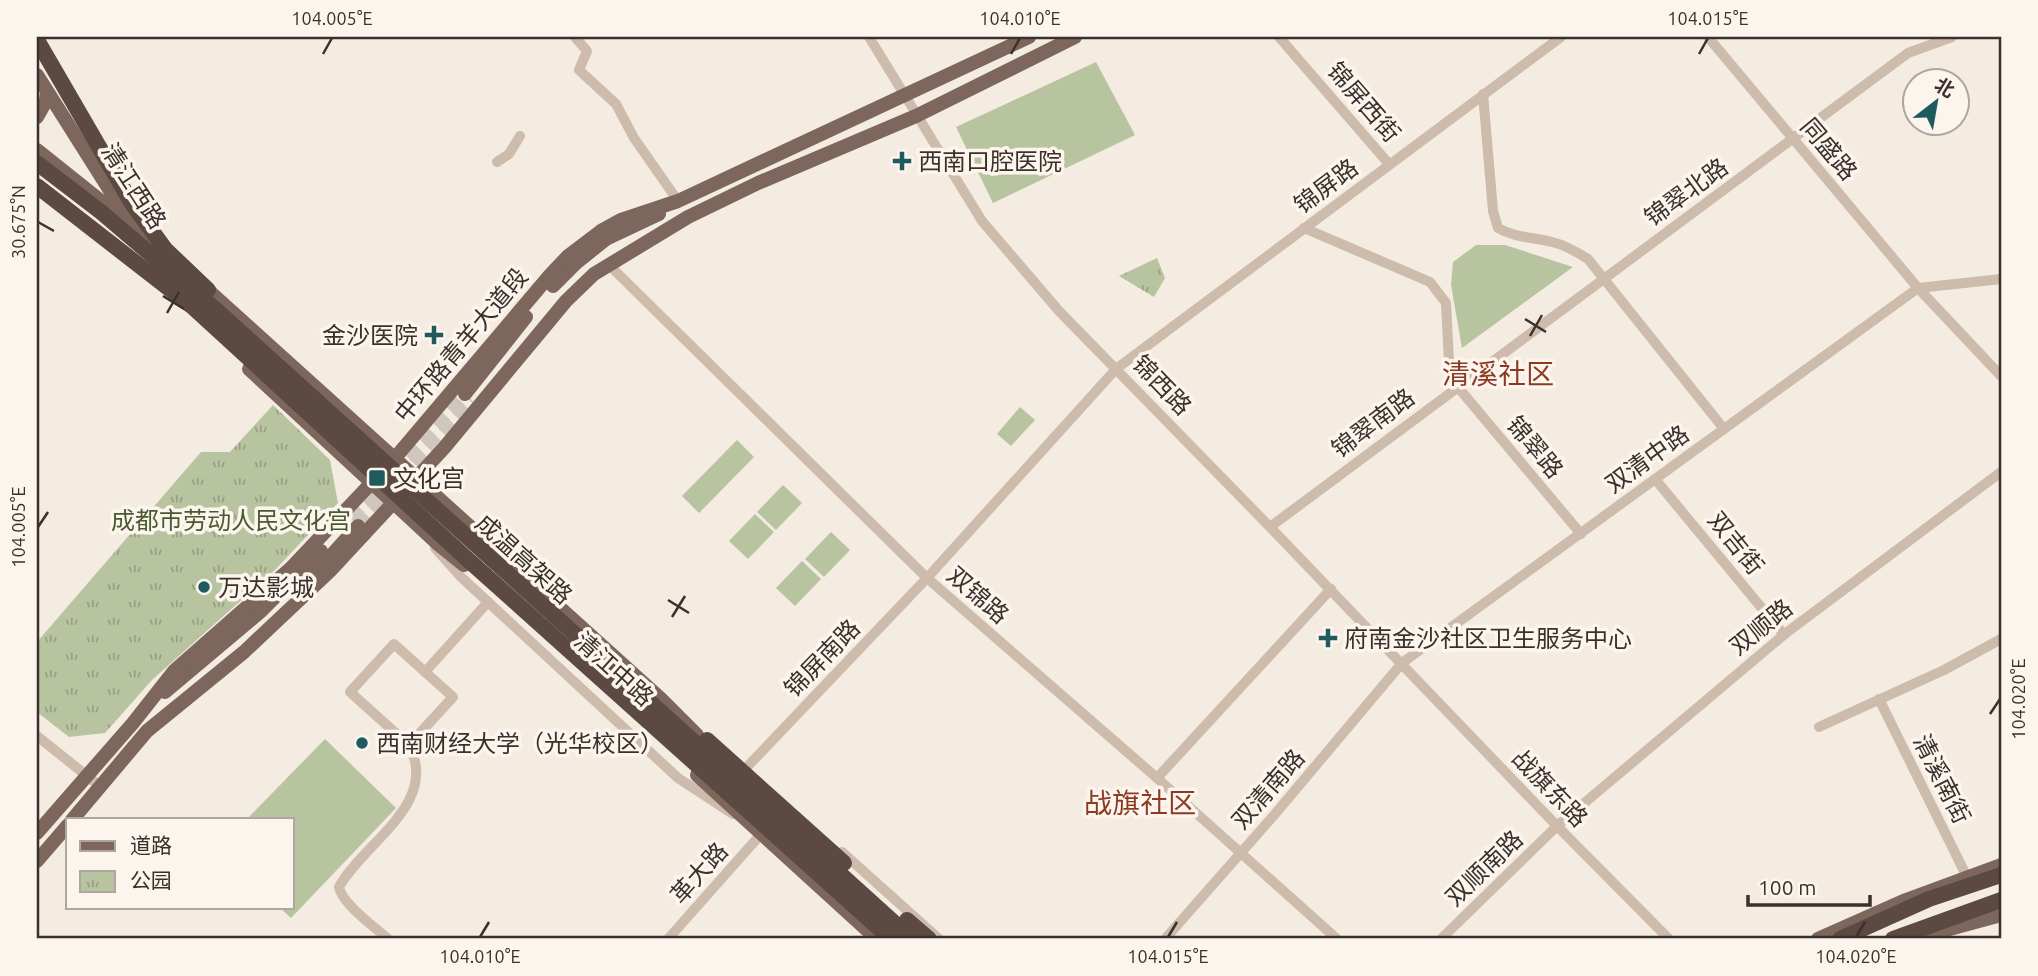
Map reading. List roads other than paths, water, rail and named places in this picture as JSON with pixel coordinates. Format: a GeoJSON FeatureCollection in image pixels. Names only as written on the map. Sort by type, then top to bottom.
{"type":"FeatureCollection","features":[{"type":"Feature","properties":{"kind":"highway"},"geometry":{"type":"LineString","coordinates":[[37,40],[131,202],[166,249],[237,318],[275,364]]}},
{"type":"Feature","properties":{"kind":"highway","name":"成温高架路"},"geometry":{"type":"LineString","coordinates":[[37,163],[101,212],[275,364],[912,939]]}},
{"type":"Feature","properties":{"kind":"highway","name":"成温高架路"},"geometry":{"type":"LineString","coordinates":[[37,186],[194,308],[762,831],[891,939]]}},
{"type":"Feature","properties":{"kind":"highway"},"geometry":{"type":"LineString","coordinates":[[438,544],[534,628],[679,762],[762,831]]}},
{"type":"Feature","properties":{"kind":"highway"},"geometry":{"type":"LineString","coordinates":[[661,699],[743,767],[929,939]]}},
{"type":"Feature","properties":{"kind":"highway"},"geometry":{"type":"LineString","coordinates":[[1840,939],[1929,899],[2001,875]]}},
{"type":"Feature","properties":{"kind":"highway"},"geometry":{"type":"LineString","coordinates":[[1892,939],[2001,900]]}},
{"type":"Feature","properties":{"kind":"main road","name":"中环路青羊大道段"},"geometry":{"type":"LineString","coordinates":[[37,833],[133,723],[174,671],[269,589],[372,483],[568,256],[601,231],[621,220],[678,201],[1028,37]]}},
{"type":"Feature","properties":{"kind":"main road"},"geometry":{"type":"LineString","coordinates":[[147,731],[202,688],[331,571],[444,448],[566,301],[594,274],[688,217],[758,183],[916,116],[1075,37]]}},
{"type":"Feature","properties":{"kind":"main road","name":"清江西路"},"geometry":{"type":"LineString","coordinates":[[37,55],[125,197],[177,263]]}},
{"type":"Feature","properties":{"kind":"main road","name":"清江西路"},"geometry":{"type":"LineString","coordinates":[[37,75],[196,320]]}},
{"type":"Feature","properties":{"kind":"main road"},"geometry":{"type":"LineString","coordinates":[[37,117],[46,102],[47,92]]}},
{"type":"Feature","properties":{"kind":"main road"},"geometry":{"type":"LineString","coordinates":[[37,150],[177,263]]}},
{"type":"Feature","properties":{"kind":"main road"},"geometry":{"type":"LineString","coordinates":[[37,195],[196,320]]}},
{"type":"Feature","properties":{"kind":"main road"},"geometry":{"type":"LineString","coordinates":[[678,201],[655,217],[606,239],[576,262],[537,304],[469,397],[579,274],[638,236],[688,217]]}},
{"type":"Feature","properties":{"kind":"main road","name":"清江中路"},"geometry":{"type":"LineString","coordinates":[[177,263],[661,699],[739,777],[921,939]]}},
{"type":"Feature","properties":{"kind":"main road","name":"清江中路"},"geometry":{"type":"LineString","coordinates":[[196,320],[438,544],[489,586],[762,831],[877,939]]}},
{"type":"Feature","properties":{"kind":"main road"},"geometry":{"type":"LineString","coordinates":[[74,818],[181,695],[259,629],[300,590],[354,522],[271,603],[133,723]]}},
{"type":"Feature","properties":{"kind":"main road"},"geometry":{"type":"LineString","coordinates":[[37,862],[66,827]]}},
{"type":"Feature","properties":{"kind":"main road"},"geometry":{"type":"LineString","coordinates":[[1818,939],[1906,900],[2001,865]]}},
{"type":"Feature","properties":{"kind":"main road"},"geometry":{"type":"LineString","coordinates":[[1926,939],[1946,930],[2001,915]]}},
{"type":"Feature","properties":{"kind":"street"},"geometry":{"type":"LineString","coordinates":[[575,37],[587,51],[579,69],[610,97],[634,138],[678,201]]}},
{"type":"Feature","properties":{"kind":"street","name":"锦西路"},"geometry":{"type":"LineString","coordinates":[[869,37],[982,221],[1059,311],[1402,663]]}},
{"type":"Feature","properties":{"kind":"street","name":"锦屏西街"},"geometry":{"type":"LineString","coordinates":[[1279,37],[1390,164]]}},
{"type":"Feature","properties":{"kind":"street","name":"锦屏路"},"geometry":{"type":"LineString","coordinates":[[927,578],[1116,369],[1561,37]]}},
{"type":"Feature","properties":{"kind":"street","name":"同盛路"},"geometry":{"type":"LineString","coordinates":[[1708,37],[1918,288],[2001,376]]}},
{"type":"Feature","properties":{"kind":"street","name":"锦翠北路"},"geometry":{"type":"LineString","coordinates":[[1604,278],[1908,53],[1952,37]]}},
{"type":"Feature","properties":{"kind":"street"},"geometry":{"type":"LineString","coordinates":[[1483,94],[1493,211],[1498,228],[1508,234],[1553,242],[1588,258],[1724,429]]}},
{"type":"Feature","properties":{"kind":"street"},"geometry":{"type":"LineString","coordinates":[[497,162],[509,154],[520,135]]}},
{"type":"Feature","properties":{"kind":"street"},"geometry":{"type":"LineString","coordinates":[[1304,228],[1430,282],[1446,303],[1449,362],[1457,386]]}},
{"type":"Feature","properties":{"kind":"street","name":"双锦路"},"geometry":{"type":"LineString","coordinates":[[608,264],[927,578],[1337,939]]}},
{"type":"Feature","properties":{"kind":"street","name":"锦翠南路"},"geometry":{"type":"LineString","coordinates":[[1270,527],[1604,278]]}},
{"type":"Feature","properties":{"kind":"street"},"geometry":{"type":"LineString","coordinates":[[1918,288],[2001,279]]}},
{"type":"Feature","properties":{"kind":"street","name":"双清中路"},"geometry":{"type":"LineString","coordinates":[[1402,663],[1918,288]]}},
{"type":"Feature","properties":{"kind":"street","name":"锦翠路"},"geometry":{"type":"LineString","coordinates":[[1457,386],[1581,534]]}},
{"type":"Feature","properties":{"kind":"street","name":"双顺路"},"geometry":{"type":"LineString","coordinates":[[1557,826],[1784,635],[2001,472]]}},
{"type":"Feature","properties":{"kind":"street","name":"双吉街"},"geometry":{"type":"LineString","coordinates":[[1656,479],[1784,635]]}},
{"type":"Feature","properties":{"kind":"street"},"geometry":{"type":"LineString","coordinates":[[405,514],[460,576],[678,778],[762,831]]}},
{"type":"Feature","properties":{"kind":"street","name":"锦屏南路"},"geometry":{"type":"LineString","coordinates":[[743,767],[927,578]]}},
{"type":"Feature","properties":{"kind":"street"},"geometry":{"type":"LineString","coordinates":[[1157,778],[1331,589]]}},
{"type":"Feature","properties":{"kind":"street"},"geometry":{"type":"LineString","coordinates":[[425,672],[488,602]]}},
{"type":"Feature","properties":{"kind":"street"},"geometry":{"type":"LineString","coordinates":[[1819,727],[1944,670],[1997,641],[2001,654]]}},
{"type":"Feature","properties":{"kind":"street"},"geometry":{"type":"LineString","coordinates":[[388,939],[340,894],[339,887],[408,804],[415,788],[414,755],[409,745],[350,692],[394,644],[453,697],[409,745]]}},
{"type":"Feature","properties":{"kind":"street","name":"战旗东路"},"geometry":{"type":"LineString","coordinates":[[1402,663],[1669,939]]}},
{"type":"Feature","properties":{"kind":"street","name":"双清南路"},"geometry":{"type":"LineString","coordinates":[[1165,939],[1402,663]]}},
{"type":"Feature","properties":{"kind":"street","name":"清溪南街"},"geometry":{"type":"LineString","coordinates":[[1879,699],[1967,877]]}},
{"type":"Feature","properties":{"kind":"street"},"geometry":{"type":"LineString","coordinates":[[37,736],[101,787]]}},
{"type":"Feature","properties":{"kind":"street"},"geometry":{"type":"LineString","coordinates":[[743,767],[939,939]]}},
{"type":"Feature","properties":{"kind":"street","name":"双顺南路"},"geometry":{"type":"LineString","coordinates":[[1441,939],[1557,826]]}},
{"type":"Feature","properties":{"kind":"street","name":"革大路"},"geometry":{"type":"LineString","coordinates":[[668,939],[762,831]]}},
{"type":"Feature","properties":{"kind":"street"},"geometry":{"type":"LineString","coordinates":[[370,939],[378,930]]}},
{"type":"Feature","properties":{"kind":"tunnel"},"geometry":{"type":"LineString","coordinates":[[350,518],[465,394]]}},
{"type":"Feature","properties":{"kind":"tunnel"},"geometry":{"type":"LineString","coordinates":[[358,526],[473,401]]}},
{"type":"Feature","properties":{"kind":"place","name":"西南口腔医院"},"geometry":{"type":"Point","coordinates":[902,161]}},
{"type":"Feature","properties":{"kind":"place","name":"金沙医院"},"geometry":{"type":"Point","coordinates":[434,335]}},
{"type":"Feature","properties":{"kind":"place","name":"文化宫"},"geometry":{"type":"Point","coordinates":[377,478]}},
{"type":"Feature","properties":{"kind":"place","name":"万达影城"},"geometry":{"type":"Point","coordinates":[204,587]}},
{"type":"Feature","properties":{"kind":"place","name":"府南金沙社区卫生服务中心"},"geometry":{"type":"Point","coordinates":[1328,638]}},
{"type":"Feature","properties":{"kind":"place","name":"西南财经大学（光华校区）"},"geometry":{"type":"Point","coordinates":[362,743]}},
{"type":"Feature","properties":{"kind":"district","name":"清溪社区"},"geometry":{"type":"Point","coordinates":[1498,373]}},
{"type":"Feature","properties":{"kind":"district","name":"战旗社区"},"geometry":{"type":"Point","coordinates":[1140,802]}},
{"type":"Feature","properties":{"kind":"park label","name":"成都市劳动人民文化宫"},"geometry":{"type":"Point","coordinates":[231,520]}}]}
